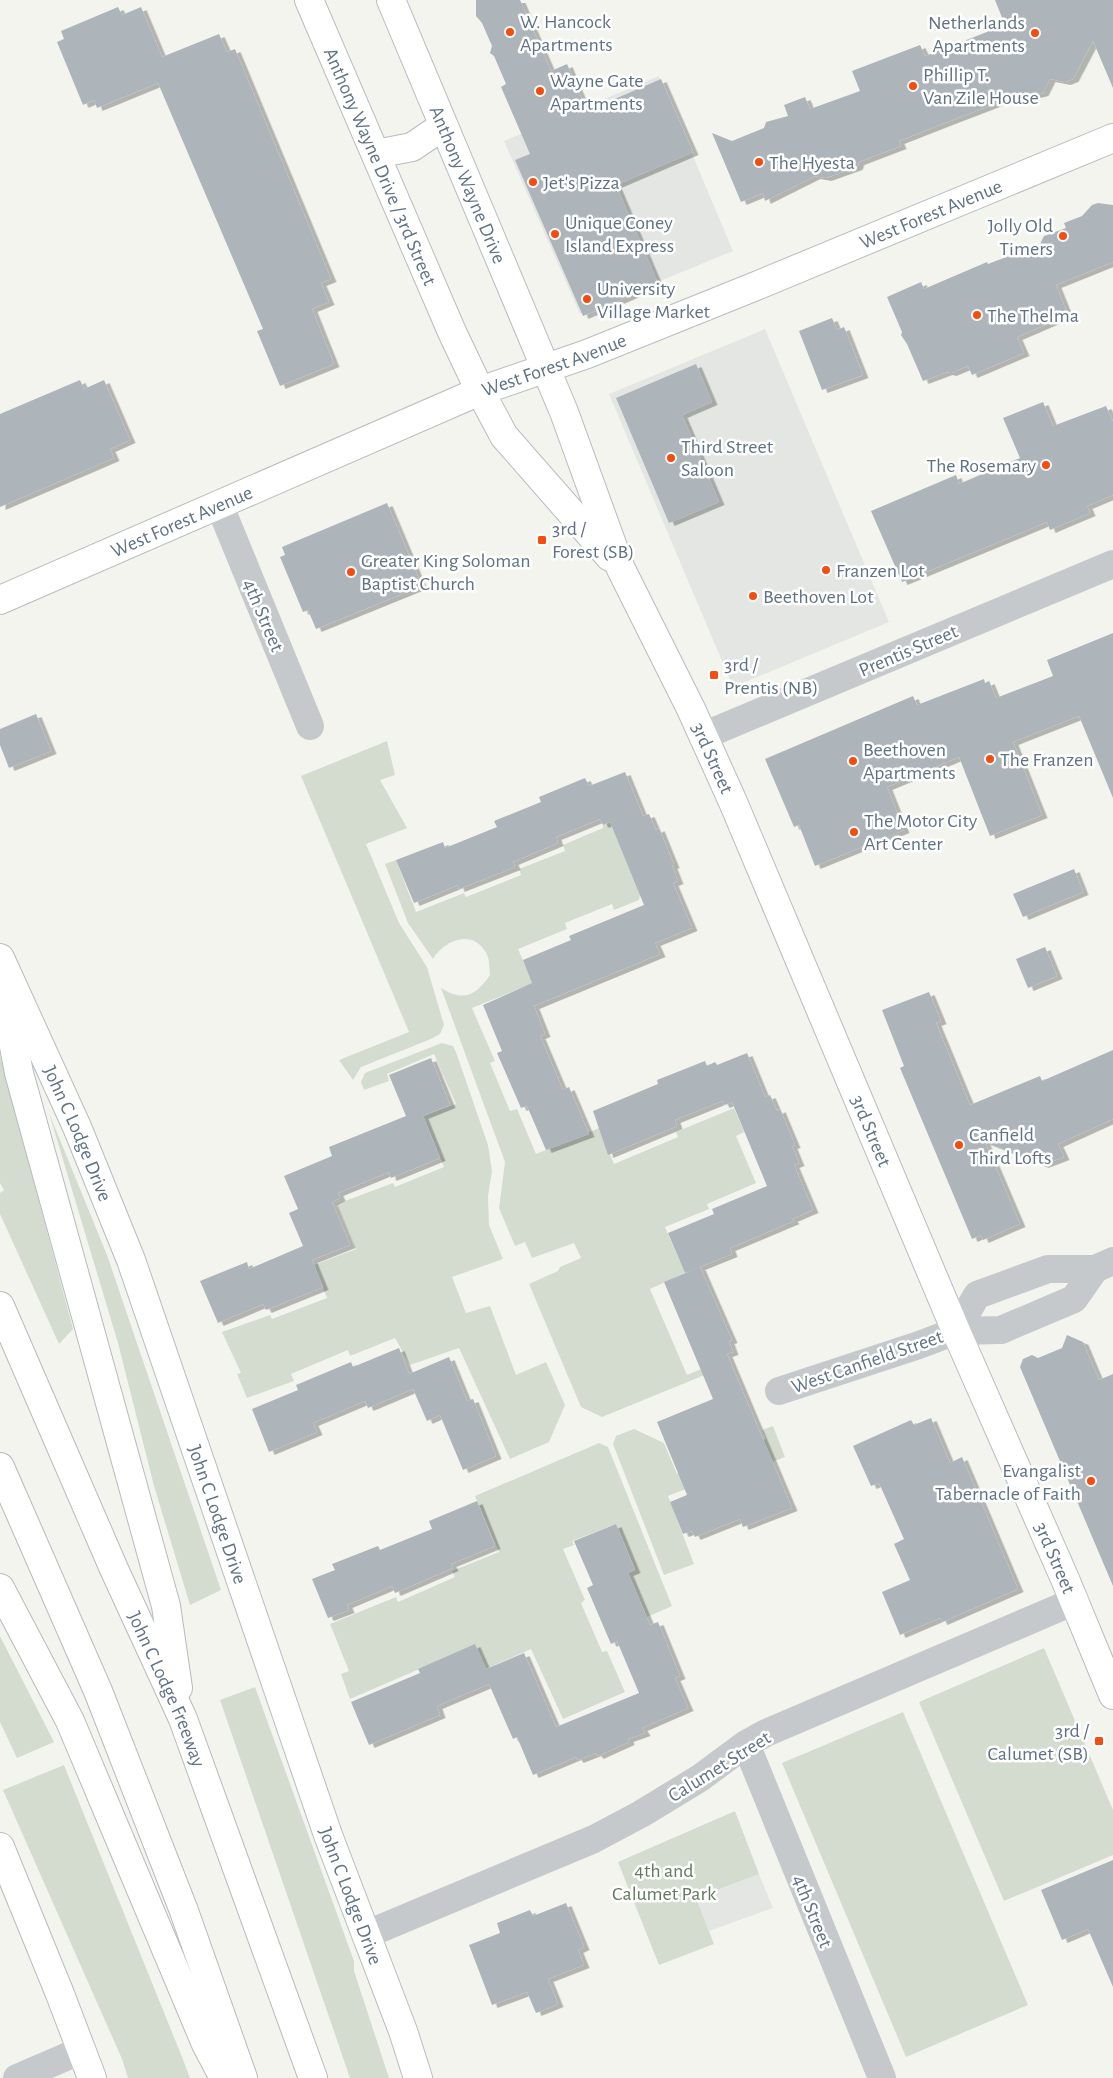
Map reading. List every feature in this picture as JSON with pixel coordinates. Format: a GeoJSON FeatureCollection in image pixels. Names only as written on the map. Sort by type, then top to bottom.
{"type":"FeatureCollection","features":[{"type":"Feature","properties":{"kind":"main road","name":"Anthony Wayne Drive / 3rd Street"},"geometry":{"type":"LineString","coordinates":[[309,0],[452,332]]}},
{"type":"Feature","properties":{"kind":"main road","name":"Anthony Wayne Drive"},"geometry":{"type":"LineString","coordinates":[[391,0],[545,369]]}},
{"type":"Feature","properties":{"kind":"main road"},"geometry":{"type":"LineString","coordinates":[[376,154],[412,147],[443,126]]}},
{"type":"Feature","properties":{"kind":"main road","name":"West Forest Avenue"},"geometry":{"type":"LineString","coordinates":[[0,600],[480,391],[545,369],[762,284],[1113,138]]}},
{"type":"Feature","properties":{"kind":"main road","name":"3rd Street"},"geometry":{"type":"LineString","coordinates":[[452,332],[504,436],[621,569]]}},
{"type":"Feature","properties":{"kind":"main road","name":"3rd Street"},"geometry":{"type":"LineString","coordinates":[[545,369],[564,412],[621,569],[737,810],[956,1330],[1075,1601],[1113,1694]]}},
{"type":"Feature","properties":{"kind":"main road","name":"John C Lodge Drive"},"geometry":{"type":"LineString","coordinates":[[0,958],[77,1127],[131,1260],[328,1835],[403,2031],[418,2078]]}},
{"type":"Feature","properties":{"kind":"main road"},"geometry":{"type":"LineString","coordinates":[[0,972],[19,1073],[166,1606],[183,1720]]}},
{"type":"Feature","properties":{"kind":"main road","name":"John C Lodge Freeway"},"geometry":{"type":"LineString","coordinates":[[0,1306],[114,1569],[183,1720],[313,2078]]}},
{"type":"Feature","properties":{"kind":"main road"},"geometry":{"type":"LineString","coordinates":[[0,1467],[98,1691],[184,1911],[243,2078]]}},
{"type":"Feature","properties":{"kind":"main road"},"geometry":{"type":"LineString","coordinates":[[0,1588],[70,1721],[206,2044],[224,2078]]}},
{"type":"Feature","properties":{"kind":"main road"},"geometry":{"type":"LineString","coordinates":[[0,1847],[92,2078]]}},
{"type":"Feature","properties":{"kind":"street","name":"4th Street"},"geometry":{"type":"LineString","coordinates":[[219,504],[310,726]]}},
{"type":"Feature","properties":{"kind":"street","name":"Prentis Street"},"geometry":{"type":"LineString","coordinates":[[703,736],[1113,564]]}},
{"type":"Feature","properties":{"kind":"street","name":"West Canfield Street"},"geometry":{"type":"LineString","coordinates":[[956,1330],[977,1295],[1048,1268],[1104,1265]]}},
{"type":"Feature","properties":{"kind":"street","name":"West Canfield Street"},"geometry":{"type":"LineString","coordinates":[[779,1391],[920,1345],[956,1330],[997,1331],[1074,1299],[1104,1265]]}},
{"type":"Feature","properties":{"kind":"street","name":"Calumet Street"},"geometry":{"type":"LineString","coordinates":[[365,1935],[594,1839],[641,1814],[700,1778],[746,1744],[766,1733],[1075,1601]]}},
{"type":"Feature","properties":{"kind":"street","name":"4th Street"},"geometry":{"type":"LineString","coordinates":[[746,1744],[882,2078]]}},
{"type":"Feature","properties":{"kind":"street"},"geometry":{"type":"LineString","coordinates":[[17,2078],[82,2050]]}},
{"type":"Feature","properties":{"kind":"shaded area","name":"University Village Market"},"geometry":{"type":"Polygon","coordinates":[[[659,76],[733,251],[580,314],[504,141],[659,76]]]}},
{"type":"Feature","properties":{"kind":"shaded area"},"geometry":{"type":"Polygon","coordinates":[[[765,329],[889,622],[733,687],[609,394],[765,329]]]}},
{"type":"Feature","properties":{"kind":"shaded area"},"geometry":{"type":"Polygon","coordinates":[[[759,1874],[773,1908],[709,1931],[696,1898],[759,1874]]]}},
{"type":"Feature","properties":{"kind":"green space"},"geometry":{"type":"Polygon","coordinates":[[[387,741],[395,775],[380,780],[407,828],[366,844],[399,923],[427,967],[444,1025],[440,1034],[431,1039],[361,1067],[353,1080],[339,1060],[409,1032],[301,776],[387,741]]]}},
{"type":"Feature","properties":{"kind":"green space"},"geometry":{"type":"Polygon","coordinates":[[[613,821],[640,894],[639,900],[614,910],[612,904],[565,923],[567,929],[518,949],[533,983],[472,1008],[495,1061],[490,1063],[510,1111],[517,1109],[536,1154],[599,1128],[614,1164],[678,1137],[676,1132],[734,1108],[744,1132],[736,1136],[756,1183],[707,1204],[709,1209],[665,1227],[685,1273],[650,1289],[687,1375],[725,1359],[729,1365],[602,1417],[581,1407],[529,1284],[581,1258],[574,1243],[532,1258],[525,1242],[515,1246],[499,1208],[505,1162],[441,988],[462,996],[474,992],[480,988],[490,975],[488,957],[479,944],[473,940],[465,939],[458,940],[444,947],[433,959],[408,923],[385,864],[396,860],[416,912],[464,893],[466,897],[521,875],[519,869],[565,851],[563,845],[603,828],[603,825],[613,821]]]}},
{"type":"Feature","properties":{"kind":"green space"},"geometry":{"type":"Polygon","coordinates":[[[442,1043],[453,1046],[456,1052],[488,1145],[492,1171],[488,1196],[489,1225],[503,1259],[452,1277],[466,1313],[490,1306],[516,1375],[546,1362],[565,1405],[549,1442],[510,1459],[459,1348],[410,1365],[395,1338],[350,1356],[348,1350],[291,1374],[294,1381],[247,1398],[237,1374],[241,1373],[222,1332],[270,1315],[272,1319],[327,1298],[314,1265],[356,1249],[337,1204],[393,1183],[395,1187],[444,1167],[423,1116],[456,1104],[434,1054],[387,1074],[389,1081],[364,1090],[361,1082],[365,1073],[442,1043]]]}},
{"type":"Feature","properties":{"kind":"green space"},"geometry":{"type":"Polygon","coordinates":[[[0,1055],[73,1329],[59,1344],[0,1214],[0,1193],[4,1190],[0,1183],[0,1055]]]}},
{"type":"Feature","properties":{"kind":"green space"},"geometry":{"type":"Polygon","coordinates":[[[49,1113],[107,1255],[221,1590],[190,1605],[154,1486],[118,1343],[49,1113]]]}},
{"type":"Feature","properties":{"kind":"green space"},"geometry":{"type":"Polygon","coordinates":[[[773,1426],[785,1457],[724,1481],[721,1475],[668,1496],[694,1564],[664,1575],[613,1444],[616,1436],[634,1429],[664,1443],[677,1474],[766,1439],[762,1430],[773,1426]]]}},
{"type":"Feature","properties":{"kind":"green space"},"geometry":{"type":"Polygon","coordinates":[[[599,1443],[608,1447],[672,1606],[647,1617],[628,1573],[635,1569],[616,1524],[572,1541],[574,1545],[563,1549],[585,1600],[581,1603],[602,1652],[607,1651],[625,1692],[563,1719],[531,1649],[486,1669],[475,1645],[350,1699],[341,1674],[349,1671],[330,1624],[396,1597],[398,1602],[455,1577],[452,1571],[499,1552],[475,1496],[599,1443]]]}},
{"type":"Feature","properties":{"kind":"green space"},"geometry":{"type":"Polygon","coordinates":[[[0,1636],[54,1742],[17,1758],[0,1722],[0,1636]]]}},
{"type":"Feature","properties":{"kind":"green space"},"geometry":{"type":"Polygon","coordinates":[[[1044,1648],[1113,1810],[1113,1855],[1004,1901],[919,1702],[1044,1648]]]}},
{"type":"Feature","properties":{"kind":"green space"},"geometry":{"type":"Polygon","coordinates":[[[255,1687],[354,1961],[354,1971],[389,2078],[350,2078],[220,1700],[255,1687]]]}},
{"type":"Feature","properties":{"kind":"green space"},"geometry":{"type":"Polygon","coordinates":[[[903,1712],[1028,2005],[906,2057],[782,1763],[903,1712]]]}},
{"type":"Feature","properties":{"kind":"green space"},"geometry":{"type":"Polygon","coordinates":[[[64,1765],[190,2078],[128,2078],[122,2059],[3,1790],[64,1765]]]}},
{"type":"Feature","properties":{"kind":"green space","name":"4th and Calumet Park"},"geometry":{"type":"Polygon","coordinates":[[[735,1811],[759,1874],[696,1898],[714,1944],[659,1965],[618,1862],[735,1811]]]}},
{"type":"Feature","properties":{"kind":"building","name":"University Village Market"},"geometry":{"type":"Polygon","coordinates":[[[476,0],[520,0],[551,71],[567,64],[587,111],[661,79],[693,152],[616,185],[658,284],[583,316],[515,160],[530,154],[501,87],[506,84],[494,56],[490,53],[492,46],[482,23],[476,16],[476,0]]]}},
{"type":"Feature","properties":{"kind":"building"},"geometry":{"type":"Polygon","coordinates":[[[995,0],[1113,0],[1113,88],[1093,41],[1073,79],[1065,82],[1050,79],[1043,93],[1035,95],[1023,93],[950,121],[899,141],[901,146],[859,162],[857,167],[826,178],[815,176],[765,201],[763,193],[741,202],[712,133],[732,141],[764,128],[766,122],[788,116],[784,105],[805,97],[810,109],[860,91],[852,71],[920,45],[925,56],[1005,25],[995,0]]]}},
{"type":"Feature","properties":{"kind":"building"},"geometry":{"type":"Polygon","coordinates":[[[118,7],[122,15],[141,7],[162,57],[219,34],[227,52],[235,49],[331,279],[321,283],[329,302],[312,309],[334,364],[280,386],[257,331],[263,329],[158,83],[97,108],[94,100],[83,105],[57,42],[64,39],[61,31],[118,7]]]}},
{"type":"Feature","properties":{"kind":"building"},"geometry":{"type":"Polygon","coordinates":[[[1098,203],[1113,205],[1113,262],[1056,285],[1068,315],[1017,337],[1024,353],[972,375],[968,366],[923,381],[907,344],[901,335],[902,332],[887,297],[921,282],[924,289],[987,262],[988,264],[1040,244],[1044,236],[1066,228],[1064,223],[1082,216],[1092,205],[1098,203]]]}},
{"type":"Feature","properties":{"kind":"building"},"geometry":{"type":"Polygon","coordinates":[[[832,318],[837,330],[844,327],[863,375],[822,390],[799,331],[832,318]]]}},
{"type":"Feature","properties":{"kind":"building","name":"Third Street Saloon"},"geometry":{"type":"Polygon","coordinates":[[[696,364],[712,402],[682,415],[719,502],[669,523],[616,398],[696,364]]]}},
{"type":"Feature","properties":{"kind":"building"},"geometry":{"type":"Polygon","coordinates":[[[80,380],[84,389],[104,380],[130,440],[110,449],[114,458],[0,507],[0,414],[80,380]]]}},
{"type":"Feature","properties":{"kind":"building"},"geometry":{"type":"Polygon","coordinates":[[[1043,402],[1053,426],[1106,406],[1113,422],[1113,495],[1087,506],[1090,513],[1050,530],[1047,522],[902,582],[871,511],[956,475],[959,484],[1020,458],[1003,418],[1043,402]]]}},
{"type":"Feature","properties":{"kind":"building","name":"Greater King Soloman Baptist Church"},"geometry":{"type":"Polygon","coordinates":[[[387,503],[422,586],[316,629],[308,610],[303,612],[280,557],[285,555],[282,547],[387,503]]]}},
{"type":"Feature","properties":{"kind":"building"},"geometry":{"type":"Polygon","coordinates":[[[1113,633],[1113,798],[1079,716],[1013,742],[1042,815],[990,836],[959,757],[887,787],[904,830],[815,866],[799,825],[794,827],[765,759],[913,696],[917,705],[984,679],[985,683],[989,681],[996,698],[1053,676],[1047,660],[1113,633]]]}},
{"type":"Feature","properties":{"kind":"building"},"geometry":{"type":"Polygon","coordinates":[[[36,714],[51,751],[9,768],[0,745],[0,729],[36,714]]]}},
{"type":"Feature","properties":{"kind":"building"},"geometry":{"type":"Polygon","coordinates":[[[625,772],[643,816],[649,814],[656,830],[659,828],[674,865],[672,866],[678,881],[673,883],[692,928],[655,943],[660,954],[534,1006],[545,1034],[540,1036],[563,1090],[569,1087],[589,1134],[546,1150],[527,1106],[521,1108],[497,1053],[502,1051],[483,1005],[532,983],[523,960],[571,940],[569,936],[644,905],[610,822],[603,825],[600,819],[556,837],[558,843],[513,862],[515,867],[459,889],[458,885],[414,903],[396,860],[443,842],[445,848],[497,827],[494,821],[541,802],[539,797],[585,778],[589,786],[625,772]]]}},
{"type":"Feature","properties":{"kind":"building"},"geometry":{"type":"Polygon","coordinates":[[[1074,869],[1083,892],[1023,917],[1013,894],[1074,869]]]}},
{"type":"Feature","properties":{"kind":"building"},"geometry":{"type":"Polygon","coordinates":[[[1045,947],[1057,976],[1028,988],[1016,959],[1045,947]]]}},
{"type":"Feature","properties":{"kind":"building"},"geometry":{"type":"Polygon","coordinates":[[[929,992],[941,1021],[936,1023],[970,1105],[1040,1076],[1042,1081],[1113,1050],[1113,1119],[1058,1144],[1064,1157],[1043,1165],[985,1142],[1020,1224],[983,1240],[981,1235],[972,1239],[900,1068],[904,1066],[882,1010],[929,992]]]}},
{"type":"Feature","properties":{"kind":"building"},"geometry":{"type":"Polygon","coordinates":[[[747,1053],[765,1097],[770,1095],[777,1111],[780,1109],[795,1145],[792,1146],[799,1163],[794,1165],[813,1210],[792,1219],[794,1221],[730,1248],[732,1254],[685,1273],[668,1233],[714,1214],[712,1209],[767,1186],[732,1102],[724,1105],[722,1101],[675,1120],[677,1126],[608,1155],[593,1111],[658,1084],[657,1080],[705,1061],[707,1066],[715,1062],[717,1065],[747,1053]]]}},
{"type":"Feature","properties":{"kind":"building"},"geometry":{"type":"Polygon","coordinates":[[[431,1058],[450,1105],[423,1116],[440,1158],[391,1178],[389,1172],[338,1193],[340,1198],[332,1202],[350,1245],[312,1260],[323,1287],[266,1310],[263,1304],[218,1323],[200,1281],[247,1262],[249,1269],[303,1246],[289,1213],[298,1209],[284,1176],[332,1156],[329,1147],[406,1116],[389,1075],[431,1058]]]}},
{"type":"Feature","properties":{"kind":"building"},"geometry":{"type":"Polygon","coordinates":[[[700,1267],[732,1340],[729,1341],[733,1352],[727,1354],[792,1508],[743,1527],[740,1519],[695,1537],[692,1531],[683,1534],[670,1502],[687,1495],[657,1422],[713,1399],[664,1282],[700,1267]]]}},
{"type":"Feature","properties":{"kind":"building","name":"Evangalist Tabernacle of Faith"},"geometry":{"type":"Polygon","coordinates":[[[1067,1335],[1083,1342],[1099,1380],[1113,1374],[1113,1586],[1020,1367],[1023,1359],[1032,1355],[1038,1358],[1062,1348],[1067,1335]]]}},
{"type":"Feature","properties":{"kind":"building"},"geometry":{"type":"Polygon","coordinates":[[[399,1348],[409,1374],[449,1357],[467,1401],[473,1399],[496,1456],[463,1470],[440,1415],[427,1421],[413,1389],[368,1408],[365,1401],[313,1423],[317,1432],[269,1452],[252,1409],[298,1390],[296,1385],[351,1362],[353,1367],[399,1348]]]}},
{"type":"Feature","properties":{"kind":"building"},"geometry":{"type":"Polygon","coordinates":[[[931,1418],[950,1463],[962,1457],[1018,1589],[942,1622],[940,1618],[900,1635],[882,1592],[910,1580],[894,1544],[904,1539],[879,1483],[871,1486],[853,1446],[911,1420],[914,1425],[931,1418]]]}},
{"type":"Feature","properties":{"kind":"building"},"geometry":{"type":"Polygon","coordinates":[[[477,1501],[495,1546],[451,1564],[453,1568],[395,1593],[392,1586],[347,1605],[349,1610],[328,1618],[312,1579],[335,1570],[332,1564],[378,1546],[380,1550],[432,1529],[429,1521],[477,1501]]]}},
{"type":"Feature","properties":{"kind":"building"},"geometry":{"type":"Polygon","coordinates":[[[616,1524],[635,1570],[628,1573],[650,1625],[658,1622],[680,1676],[675,1678],[688,1708],[642,1728],[645,1733],[628,1739],[629,1742],[598,1756],[596,1753],[578,1760],[576,1757],[533,1775],[517,1737],[513,1739],[489,1684],[437,1706],[440,1715],[369,1745],[351,1702],[420,1673],[418,1669],[475,1644],[486,1669],[524,1653],[556,1727],[639,1693],[617,1641],[611,1644],[587,1588],[593,1585],[574,1541],[616,1524]]]}},
{"type":"Feature","properties":{"kind":"building"},"geometry":{"type":"Polygon","coordinates":[[[1113,1860],[1113,1987],[1088,1929],[1062,1940],[1041,1890],[1113,1860]]]}},
{"type":"Feature","properties":{"kind":"building"},"geometry":{"type":"Polygon","coordinates":[[[566,1903],[584,1947],[578,1950],[584,1965],[548,1979],[558,2004],[536,2013],[527,1992],[492,2005],[469,1945],[500,1933],[497,1923],[530,1910],[533,1916],[566,1903]]]}},
{"type":"Feature","properties":{"kind":"place","name":"W. Hancock Apartments"},"geometry":{"type":"Point","coordinates":[510,32]}},
{"type":"Feature","properties":{"kind":"place","name":"Netherlands Apartments"},"geometry":{"type":"Point","coordinates":[1035,33]}},
{"type":"Feature","properties":{"kind":"place","name":"Phillip T. Van Zile House"},"geometry":{"type":"Point","coordinates":[913,86]}},
{"type":"Feature","properties":{"kind":"place","name":"Wayne Gate Apartments"},"geometry":{"type":"Point","coordinates":[540,91]}},
{"type":"Feature","properties":{"kind":"place","name":"The Hyesta"},"geometry":{"type":"Point","coordinates":[759,162]}},
{"type":"Feature","properties":{"kind":"place","name":"Jet's Pizza"},"geometry":{"type":"Point","coordinates":[533,182]}},
{"type":"Feature","properties":{"kind":"place","name":"Unique Coney Island Express"},"geometry":{"type":"Point","coordinates":[555,234]}},
{"type":"Feature","properties":{"kind":"place","name":"Jolly Old Timers"},"geometry":{"type":"Point","coordinates":[1063,236]}},
{"type":"Feature","properties":{"kind":"place","name":"University Village Market"},"geometry":{"type":"Point","coordinates":[587,299]}},
{"type":"Feature","properties":{"kind":"place","name":"The Thelma"},"geometry":{"type":"Point","coordinates":[977,315]}},
{"type":"Feature","properties":{"kind":"place","name":"Third Street Saloon"},"geometry":{"type":"Point","coordinates":[671,458]}},
{"type":"Feature","properties":{"kind":"place","name":"The Rosemary"},"geometry":{"type":"Point","coordinates":[1046,465]}},
{"type":"Feature","properties":{"kind":"place","name":"3rd / Forest (SB)"},"geometry":{"type":"Point","coordinates":[542,540]}},
{"type":"Feature","properties":{"kind":"place","name":"Franzen Lot"},"geometry":{"type":"Point","coordinates":[826,570]}},
{"type":"Feature","properties":{"kind":"place","name":"Greater King Soloman Baptist Church"},"geometry":{"type":"Point","coordinates":[351,572]}},
{"type":"Feature","properties":{"kind":"place","name":"Beethoven Lot"},"geometry":{"type":"Point","coordinates":[753,596]}},
{"type":"Feature","properties":{"kind":"place","name":"3rd / Prentis (NB)"},"geometry":{"type":"Point","coordinates":[714,675]}},
{"type":"Feature","properties":{"kind":"place","name":"The Franzen"},"geometry":{"type":"Point","coordinates":[990,759]}},
{"type":"Feature","properties":{"kind":"place","name":"Beethoven Apartments"},"geometry":{"type":"Point","coordinates":[853,761]}},
{"type":"Feature","properties":{"kind":"place","name":"The Motor City Art Center"},"geometry":{"type":"Point","coordinates":[854,832]}},
{"type":"Feature","properties":{"kind":"place","name":"Canfield Third Lofts"},"geometry":{"type":"Point","coordinates":[959,1145]}},
{"type":"Feature","properties":{"kind":"place","name":"Evangalist Tabernacle of Faith"},"geometry":{"type":"Point","coordinates":[1091,1481]}},
{"type":"Feature","properties":{"kind":"place","name":"3rd / Calumet (SB)"},"geometry":{"type":"Point","coordinates":[1099,1741]}}]}
